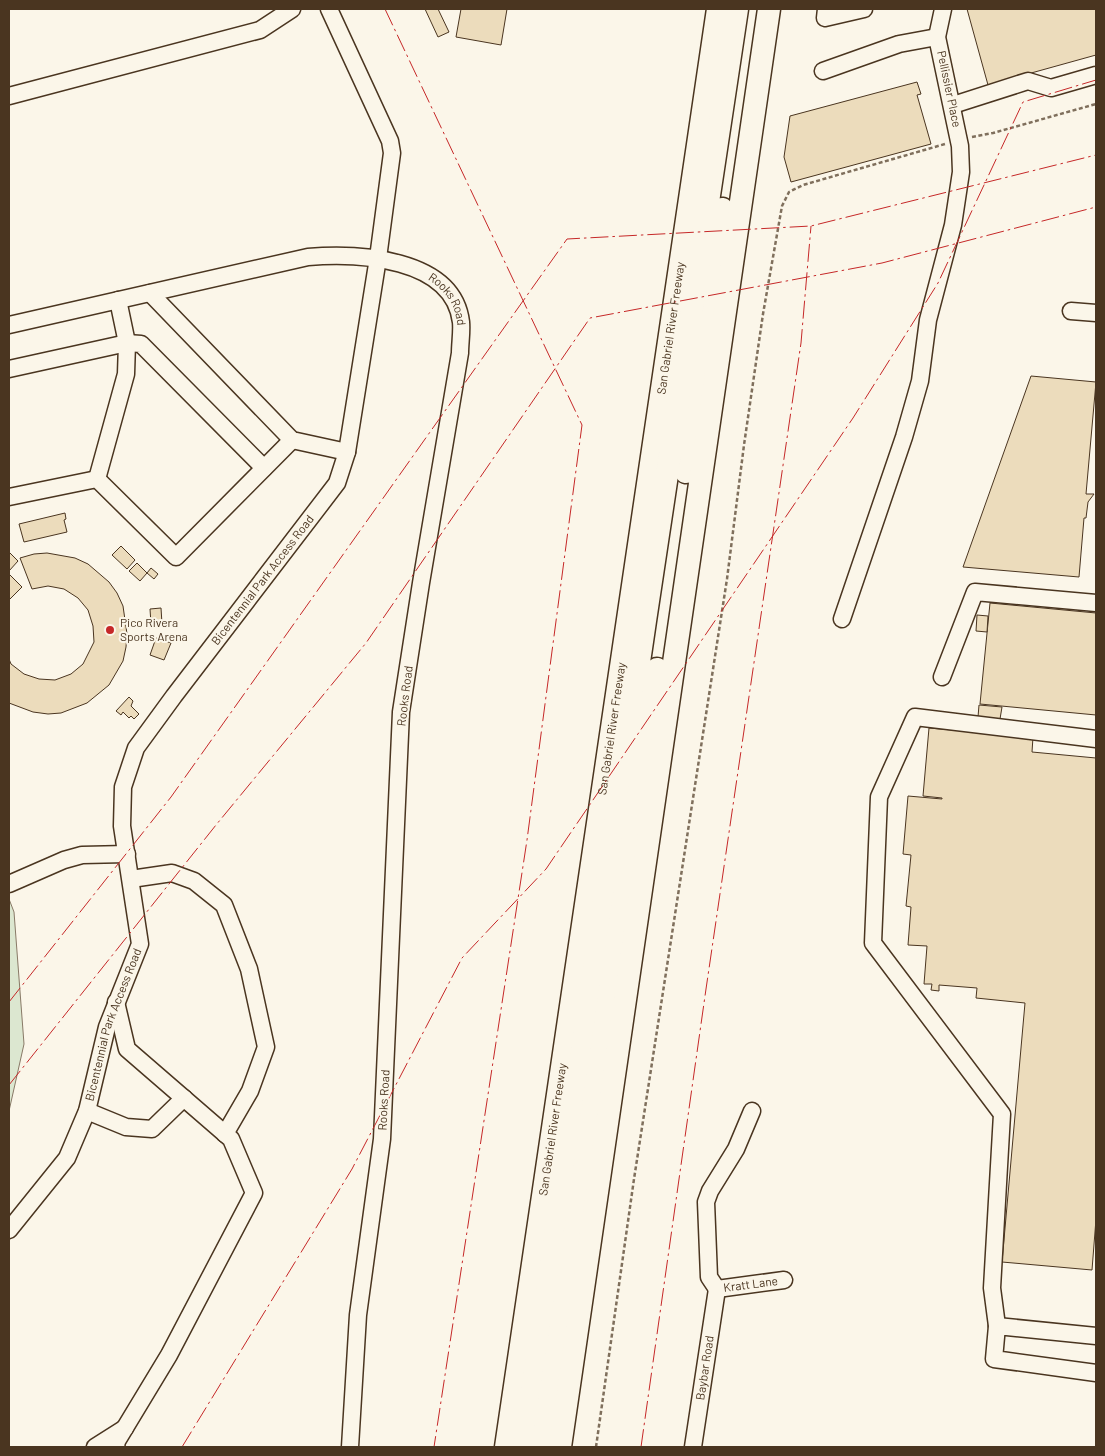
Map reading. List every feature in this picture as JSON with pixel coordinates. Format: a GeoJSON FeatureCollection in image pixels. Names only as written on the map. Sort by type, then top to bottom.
{"type":"FeatureCollection","features":[{"type":"Feature","properties":{"kind":"highway"},"geometry":{"type":"LineString","coordinates":[[699,130],[709,9]]}},
{"type":"Feature","properties":{"kind":"highway","name":"San Gabriel River Freeway"},"geometry":{"type":"LineString","coordinates":[[506,1447],[718,9]]}},
{"type":"Feature","properties":{"kind":"highway"},"geometry":{"type":"LineString","coordinates":[[524,1447],[649,592],[737,9]]}},
{"type":"Feature","properties":{"kind":"highway"},"geometry":{"type":"LineString","coordinates":[[542,1447],[676,544],[750,9]]}},
{"type":"Feature","properties":{"kind":"highway"},"geometry":{"type":"LineString","coordinates":[[560,1447],[769,9]]}},
{"type":"Feature","properties":{"kind":"street"},"geometry":{"type":"LineString","coordinates":[[9,96],[260,30],[292,9]]}},
{"type":"Feature","properties":{"kind":"street"},"geometry":{"type":"LineString","coordinates":[[9,325],[308,257],[337,254],[378,258],[392,153],[390,141],[329,9]]}},
{"type":"Feature","properties":{"kind":"street"},"geometry":{"type":"LineString","coordinates":[[826,9],[824,18],[864,9]]}},
{"type":"Feature","properties":{"kind":"street","name":"Pellissier Place"},"geometry":{"type":"LineString","coordinates":[[842,619],[904,438],[920,381],[928,320],[953,225],[961,172],[960,140],[938,37],[944,9]]}},
{"type":"Feature","properties":{"kind":"street"},"geometry":{"type":"LineString","coordinates":[[823,71],[900,44],[938,37]]}},
{"type":"Feature","properties":{"kind":"street"},"geometry":{"type":"LineString","coordinates":[[953,105],[1028,81],[1051,88],[1096,75]]}},
{"type":"Feature","properties":{"kind":"street","name":"Bicentennial Park Access Road"},"geometry":{"type":"LineString","coordinates":[[9,1230],[67,1158],[87,1110],[107,1027],[140,944],[122,826],[122,787],[136,748],[337,483],[347,452],[378,258]]}},
{"type":"Feature","properties":{"kind":"street","name":"Rooks Road"},"geometry":{"type":"LineString","coordinates":[[350,1447],[358,1315],[382,1139],[401,712],[419,592],[460,353],[461,321],[454,300],[441,283],[422,271],[378,258]]}},
{"type":"Feature","properties":{"kind":"street"},"geometry":{"type":"LineString","coordinates":[[150,293],[292,440],[347,452]]}},
{"type":"Feature","properties":{"kind":"street"},"geometry":{"type":"LineString","coordinates":[[97,479],[126,374],[127,343],[118,300]]}},
{"type":"Feature","properties":{"kind":"street"},"geometry":{"type":"LineString","coordinates":[[1071,311],[1096,313]]}},
{"type":"Feature","properties":{"kind":"street"},"geometry":{"type":"LineString","coordinates":[[9,369],[127,343],[141,344],[264,468]]}},
{"type":"Feature","properties":{"kind":"street"},"geometry":{"type":"LineString","coordinates":[[97,479],[176,557],[292,440]]}},
{"type":"Feature","properties":{"kind":"street"},"geometry":{"type":"LineString","coordinates":[[9,498],[97,479]]}},
{"type":"Feature","properties":{"kind":"street"},"geometry":{"type":"LineString","coordinates":[[942,677],[975,592],[1096,603]]}},
{"type":"Feature","properties":{"kind":"street"},"geometry":{"type":"LineString","coordinates":[[1096,739],[915,717],[879,797],[873,943],[1002,1114],[992,1288],[997,1326],[994,1360],[1096,1374]]}},
{"type":"Feature","properties":{"kind":"street"},"geometry":{"type":"LineString","coordinates":[[9,884],[64,860],[82,855],[127,854]]}},
{"type":"Feature","properties":{"kind":"street"},"geometry":{"type":"LineString","coordinates":[[131,879],[172,873],[194,881],[224,905],[248,969],[266,1047],[250,1091],[225,1134]]}},
{"type":"Feature","properties":{"kind":"street"},"geometry":{"type":"LineString","coordinates":[[116,1002],[127,1049],[231,1139],[254,1193],[169,1355],[125,1428],[116,1447]]}},
{"type":"Feature","properties":{"kind":"street"},"geometry":{"type":"LineString","coordinates":[[87,1110],[126,1127],[152,1130],[184,1098]]}},
{"type":"Feature","properties":{"kind":"street"},"geometry":{"type":"LineString","coordinates":[[717,1289],[709,1277],[706,1202],[710,1191],[736,1149],[752,1111]]}},
{"type":"Feature","properties":{"kind":"street","name":"Kratt Lane"},"geometry":{"type":"LineString","coordinates":[[717,1289],[784,1280]]}},
{"type":"Feature","properties":{"kind":"street","name":"Baybar Road"},"geometry":{"type":"LineString","coordinates":[[693,1447],[717,1289]]}},
{"type":"Feature","properties":{"kind":"street"},"geometry":{"type":"LineString","coordinates":[[997,1326],[1096,1336]]}},
{"type":"Feature","properties":{"kind":"street"},"geometry":{"type":"LineString","coordinates":[[95,1447],[125,1428]]}},
{"type":"Feature","properties":{"kind":"path"},"geometry":{"type":"LineString","coordinates":[[596,1447],[634,1179],[727,579],[746,426],[782,206],[789,192],[803,185],[960,140],[993,133],[1096,104]]}},
{"type":"Feature","properties":{"kind":"green space"},"geometry":{"type":"Polygon","coordinates":[[[9,899],[14,912],[24,1044],[9,1111],[9,899]]]}},
{"type":"Feature","properties":{"kind":"building"},"geometry":{"type":"Polygon","coordinates":[[[425,9],[438,9],[449,32],[438,37],[425,9]]]}},
{"type":"Feature","properties":{"kind":"building"},"geometry":{"type":"Polygon","coordinates":[[[461,9],[507,9],[501,45],[456,37],[461,9]]]}},
{"type":"Feature","properties":{"kind":"building"},"geometry":{"type":"Polygon","coordinates":[[[967,9],[1096,9],[1096,55],[988,85],[967,9]]]}},
{"type":"Feature","properties":{"kind":"building"},"geometry":{"type":"Polygon","coordinates":[[[917,82],[921,94],[917,95],[931,144],[791,182],[784,157],[790,116],[917,82]]]}},
{"type":"Feature","properties":{"kind":"building"},"geometry":{"type":"Polygon","coordinates":[[[1031,376],[1096,382],[1086,494],[1094,494],[1088,502],[1086,518],[1084,518],[1079,577],[963,567],[1031,376]]]}},
{"type":"Feature","properties":{"kind":"building"},"geometry":{"type":"Polygon","coordinates":[[[65,513],[66,519],[64,520],[67,532],[24,542],[19,524],[65,513]]]}},
{"type":"Feature","properties":{"kind":"building"},"geometry":{"type":"Polygon","coordinates":[[[121,546],[135,560],[127,569],[112,555],[121,546]]]}},
{"type":"Feature","properties":{"kind":"building"},"geometry":{"type":"Polygon","coordinates":[[[9,552],[18,561],[9,571],[9,552]]]}},
{"type":"Feature","properties":{"kind":"building","name":"Pico Rivera Sports Arena"},"geometry":{"type":"Polygon","coordinates":[[[47,553],[75,558],[88,564],[109,582],[123,606],[127,634],[123,661],[109,685],[87,703],[61,713],[48,714],[33,712],[9,703],[9,659],[11,664],[24,674],[39,679],[55,680],[71,674],[83,664],[94,642],[93,626],[88,610],[78,598],[64,589],[48,586],[32,589],[20,558],[47,553]]]}},
{"type":"Feature","properties":{"kind":"building"},"geometry":{"type":"Polygon","coordinates":[[[137,563],[147,573],[140,581],[129,571],[137,563]]]}},
{"type":"Feature","properties":{"kind":"building"},"geometry":{"type":"Polygon","coordinates":[[[151,568],[158,574],[154,579],[147,573],[151,568]]]}},
{"type":"Feature","properties":{"kind":"building"},"geometry":{"type":"Polygon","coordinates":[[[9,574],[22,587],[9,600],[9,574]]]}},
{"type":"Feature","properties":{"kind":"building"},"geometry":{"type":"Polygon","coordinates":[[[990,603],[1096,613],[1096,715],[980,704],[990,603]]]}},
{"type":"Feature","properties":{"kind":"building"},"geometry":{"type":"Polygon","coordinates":[[[161,608],[162,624],[151,624],[150,609],[161,608]]]}},
{"type":"Feature","properties":{"kind":"building"},"geometry":{"type":"Polygon","coordinates":[[[977,615],[988,616],[987,632],[976,631],[977,615]]]}},
{"type":"Feature","properties":{"kind":"building"},"geometry":{"type":"Polygon","coordinates":[[[156,638],[171,643],[164,660],[150,655],[156,638]]]}},
{"type":"Feature","properties":{"kind":"building"},"geometry":{"type":"Polygon","coordinates":[[[129,697],[133,701],[131,706],[139,714],[134,719],[131,716],[129,718],[123,712],[121,715],[116,711],[129,697]]]}},
{"type":"Feature","properties":{"kind":"building"},"geometry":{"type":"Polygon","coordinates":[[[979,705],[1002,707],[1000,719],[978,717],[979,705]]]}},
{"type":"Feature","properties":{"kind":"building"},"geometry":{"type":"Polygon","coordinates":[[[929,728],[1033,737],[1032,752],[1096,758],[1096,1219],[1092,1270],[1002,1262],[1025,1003],[976,998],[977,988],[939,985],[939,991],[931,990],[932,984],[924,984],[927,946],[908,945],[911,907],[906,906],[911,855],[903,854],[908,796],[942,799],[923,796],[929,728]]]}},
{"type":"Feature","properties":{"kind":"power"},"geometry":{"type":"LineString","coordinates":[[385,9],[582,425],[527,840],[434,1447]]}},
{"type":"Feature","properties":{"kind":"power"},"geometry":{"type":"LineString","coordinates":[[182,1447],[352,1169],[462,958],[546,869],[853,418],[938,283],[1023,102],[1096,80]]}},
{"type":"Feature","properties":{"kind":"power"},"geometry":{"type":"LineString","coordinates":[[9,1002],[171,797],[567,239],[811,226],[1096,155]]}},
{"type":"Feature","properties":{"kind":"power"},"geometry":{"type":"LineString","coordinates":[[9,1085],[216,825],[366,643],[590,318],[882,263],[1096,207]]}},
{"type":"Feature","properties":{"kind":"power"},"geometry":{"type":"LineString","coordinates":[[641,1447],[801,343],[811,226]]}},
{"type":"Feature","properties":{"kind":"place","name":"Pico Rivera Sports Arena"},"geometry":{"type":"Point","coordinates":[110,630]}}]}
